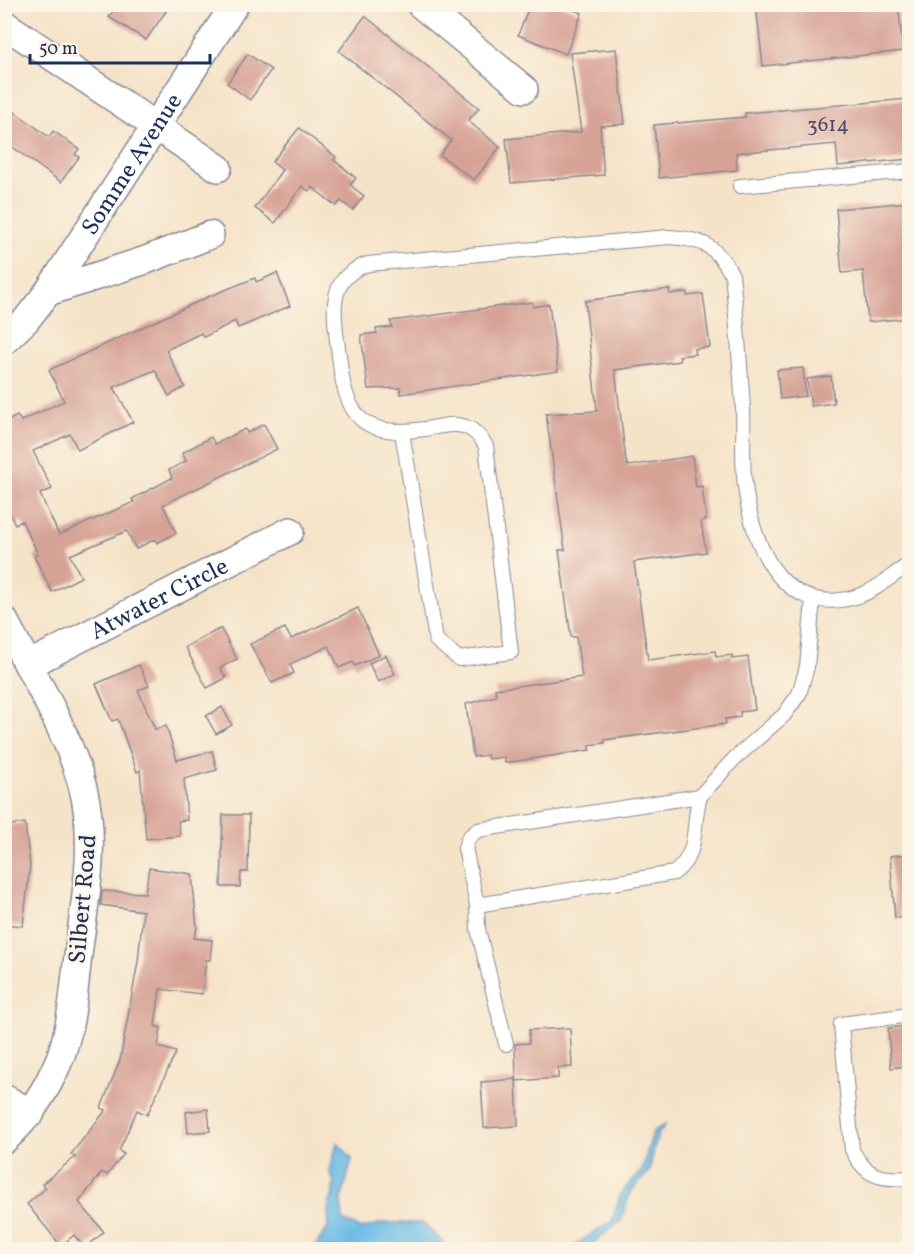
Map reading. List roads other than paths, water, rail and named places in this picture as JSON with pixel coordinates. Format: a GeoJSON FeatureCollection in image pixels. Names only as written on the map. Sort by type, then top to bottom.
{"type":"FeatureCollection","features":[{"type":"Feature","properties":{"kind":"street","name":"Somme Avenue"},"geometry":{"type":"LineString","coordinates":[[4,341],[26,320],[48,292],[235,4]]}},
{"type":"Feature","properties":{"kind":"street"},"geometry":{"type":"LineString","coordinates":[[420,4],[524,89]]}},
{"type":"Feature","properties":{"kind":"street"},"geometry":{"type":"LineString","coordinates":[[4,24],[218,168]]}},
{"type":"Feature","properties":{"kind":"street","name":"Somme Avenue"},"geometry":{"type":"LineString","coordinates":[[48,292],[146,260],[210,235]]}},
{"type":"Feature","properties":{"kind":"street","name":"Atwater Circle"},"geometry":{"type":"LineString","coordinates":[[28,665],[291,531]]}},
{"type":"Feature","properties":{"kind":"street","name":"Silbert Road"},"geometry":{"type":"LineString","coordinates":[[4,620],[71,751],[80,780],[88,822],[90,863],[70,1020],[60,1057],[46,1089],[31,1113],[4,1140]]}},
{"type":"Feature","properties":{"kind":"street"},"geometry":{"type":"LineString","coordinates":[[4,1098],[31,1113]]}},
{"type":"Feature","properties":{"kind":"lane"},"geometry":{"type":"LineString","coordinates":[[740,186],[909,171]]}},
{"type":"Feature","properties":{"kind":"lane"},"geometry":{"type":"LineString","coordinates":[[402,432],[436,640],[459,659],[511,652],[486,446],[480,436],[468,427],[453,424],[402,432],[379,430],[363,421],[350,407],[343,390],[334,307],[336,292],[345,277],[356,267],[368,264],[669,237],[693,239],[710,246],[723,259],[732,275],[744,417],[744,479],[756,530],[771,568],[785,585],[813,599],[837,600],[856,597],[878,587],[909,564]]}},
{"type":"Feature","properties":{"kind":"lane"},"geometry":{"type":"LineString","coordinates":[[477,904],[674,873],[685,864],[692,852],[694,815],[700,796],[734,759],[784,715],[799,694],[807,667],[813,599]]}},
{"type":"Feature","properties":{"kind":"lane"},"geometry":{"type":"LineString","coordinates":[[506,1044],[478,929],[477,904],[465,848],[469,837],[478,830],[700,796]]}},
{"type":"Feature","properties":{"kind":"lane"},"geometry":{"type":"LineString","coordinates":[[909,1015],[841,1024],[852,1150],[859,1164],[871,1174],[888,1180],[909,1178]]}},
{"type":"Feature","properties":{"kind":"water"},"geometry":{"type":"Polygon","coordinates":[[[666,1123],[657,1136],[649,1172],[630,1192],[621,1221],[585,1249],[569,1249],[612,1221],[621,1193],[642,1170],[653,1132],[666,1123]]]}},
{"type":"Feature","properties":{"kind":"water"},"geometry":{"type":"Polygon","coordinates":[[[337,1142],[352,1159],[341,1201],[343,1220],[360,1229],[384,1223],[423,1223],[450,1249],[313,1249],[328,1228],[329,1201],[332,1199],[334,1182],[330,1172],[337,1142]]]}}]}
